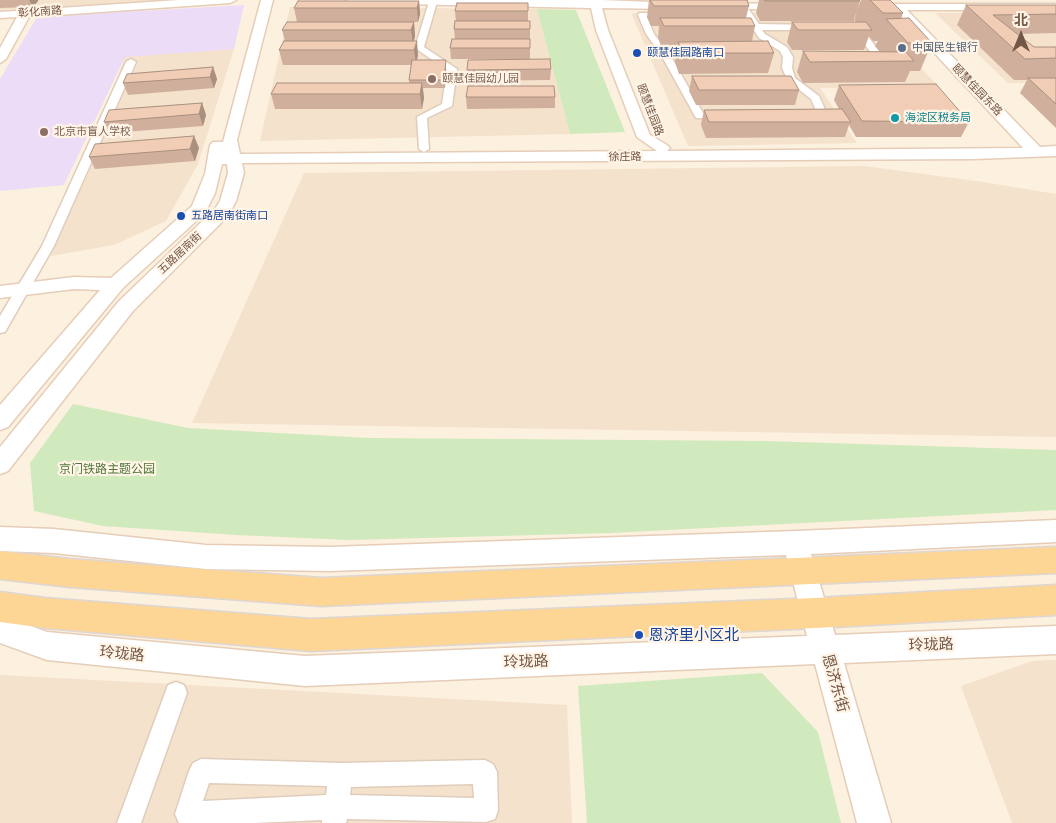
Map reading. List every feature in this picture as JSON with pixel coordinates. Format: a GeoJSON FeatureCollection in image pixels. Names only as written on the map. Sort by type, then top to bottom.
{"type":"FeatureCollection","features":[{"type":"Feature","properties":{"kind":"main road"},"geometry":{"type":"LineString","coordinates":[[0,565],[70,573],[321,592],[804,573],[1056,560]]}},
{"type":"Feature","properties":{"kind":"main road"},"geometry":{"type":"LineString","coordinates":[[0,607],[45,613],[311,634],[815,613],[1056,600]]}},
{"type":"Feature","properties":{"kind":"street","name":"彰化南路"},"geometry":{"type":"LineString","coordinates":[[0,15],[230,0]]}},
{"type":"Feature","properties":{"kind":"street","name":"五路居南街"},"geometry":{"type":"LineString","coordinates":[[0,464],[126,306],[222,212],[228,201],[236,173],[224,155],[260,0]]}},
{"type":"Feature","properties":{"kind":"street","name":"五路居南街"},"geometry":{"type":"LineString","coordinates":[[0,421],[86,316],[116,284],[199,209],[230,140],[267,0]]}},
{"type":"Feature","properties":{"kind":"street"},"geometry":{"type":"LineString","coordinates":[[352,0],[609,8],[699,6],[745,11],[762,36],[784,49],[792,64],[791,79],[815,98],[823,116],[794,116]]}},
{"type":"Feature","properties":{"kind":"street","name":"颐慧佳园路"},"geometry":{"type":"LineString","coordinates":[[594,0],[602,30],[644,137],[663,152]]}},
{"type":"Feature","properties":{"kind":"street"},"geometry":{"type":"LineString","coordinates":[[424,149],[422,117],[447,106],[452,69],[419,48],[433,2]]}},
{"type":"Feature","properties":{"kind":"street"},"geometry":{"type":"LineString","coordinates":[[719,16],[745,11],[799,7]]}},
{"type":"Feature","properties":{"kind":"street"},"geometry":{"type":"LineString","coordinates":[[856,7],[1056,7]]}},
{"type":"Feature","properties":{"kind":"street","name":"颐慧佳园东路"},"geometry":{"type":"LineString","coordinates":[[898,7],[1035,151]]}},
{"type":"Feature","properties":{"kind":"street"},"geometry":{"type":"LineString","coordinates":[[1032,7],[1044,16]]}},
{"type":"Feature","properties":{"kind":"street"},"geometry":{"type":"LineString","coordinates":[[0,59],[25,14]]}},
{"type":"Feature","properties":{"kind":"street"},"geometry":{"type":"LineString","coordinates":[[681,16],[642,15],[670,54],[700,116],[738,116]]}},
{"type":"Feature","properties":{"kind":"street"},"geometry":{"type":"LineString","coordinates":[[756,27],[825,27]]}},
{"type":"Feature","properties":{"kind":"street"},"geometry":{"type":"LineString","coordinates":[[844,31],[855,27],[884,64],[864,64]]}},
{"type":"Feature","properties":{"kind":"street"},"geometry":{"type":"LineString","coordinates":[[762,36],[817,36]]}},
{"type":"Feature","properties":{"kind":"street"},"geometry":{"type":"LineString","coordinates":[[0,328],[48,246],[131,62]]}},
{"type":"Feature","properties":{"kind":"street","name":"颐慧佳园路"},"geometry":{"type":"LineString","coordinates":[[657,128],[661,137],[663,152]]}},
{"type":"Feature","properties":{"kind":"street","name":"徐庄路"},"geometry":{"type":"LineString","coordinates":[[224,155],[424,149],[973,154],[1056,151]]}},
{"type":"Feature","properties":{"kind":"street","name":"徐庄路"},"geometry":{"type":"LineString","coordinates":[[224,155],[663,152]]}},
{"type":"Feature","properties":{"kind":"street"},"geometry":{"type":"LineString","coordinates":[[0,292],[74,283],[116,284]]}},
{"type":"Feature","properties":{"kind":"street"},"geometry":{"type":"LineString","coordinates":[[0,539],[54,541],[206,557],[330,559],[796,543],[1056,531]]}},
{"type":"Feature","properties":{"kind":"street","name":"恩济东街"},"geometry":{"type":"LineString","coordinates":[[796,543],[874,823]]}},
{"type":"Feature","properties":{"kind":"street","name":"玲珑路"},"geometry":{"type":"LineString","coordinates":[[0,629],[47,646],[305,671],[1056,640]]}},
{"type":"Feature","properties":{"kind":"street"},"geometry":{"type":"LineString","coordinates":[[128,823],[176,693]]}},
{"type":"Feature","properties":{"kind":"street"},"geometry":{"type":"LineString","coordinates":[[201,771],[341,775],[485,772],[486,810],[335,815],[187,814],[201,771]]}},
{"type":"Feature","properties":{"kind":"street"},"geometry":{"type":"LineString","coordinates":[[335,815],[341,775]]}},
{"type":"Feature","properties":{"kind":"shaded area"},"geometry":{"type":"Polygon","coordinates":[[[0,0],[167,0],[0,10],[0,0]]]}},
{"type":"Feature","properties":{"kind":"shaded area","name":"北京市盲人学校"},"geometry":{"type":"Polygon","coordinates":[[[244,5],[234,49],[125,57],[64,185],[0,191],[0,79],[37,17],[244,5]]]}},
{"type":"Feature","properties":{"kind":"shaded area"},"geometry":{"type":"Polygon","coordinates":[[[290,7],[537,9],[570,134],[260,141],[290,7]]]}},
{"type":"Feature","properties":{"kind":"shaded area"},"geometry":{"type":"Polygon","coordinates":[[[869,12],[938,86],[820,88],[857,143],[688,146],[631,13],[869,12]]]}},
{"type":"Feature","properties":{"kind":"shaded area"},"geometry":{"type":"Polygon","coordinates":[[[1056,12],[1056,83],[1008,83],[935,13],[1056,12]]]}},
{"type":"Feature","properties":{"kind":"shaded area"},"geometry":{"type":"Polygon","coordinates":[[[234,49],[198,164],[166,221],[114,245],[51,256],[85,173],[125,56],[234,49]]]}},
{"type":"Feature","properties":{"kind":"shaded area"},"geometry":{"type":"Polygon","coordinates":[[[864,166],[1056,194],[1056,437],[192,423],[304,173],[864,166]]]}},
{"type":"Feature","properties":{"kind":"shaded area"},"geometry":{"type":"Polygon","coordinates":[[[1056,660],[1056,823],[1012,823],[961,686],[1032,661],[1056,660]]]}},
{"type":"Feature","properties":{"kind":"shaded area"},"geometry":{"type":"Polygon","coordinates":[[[0,675],[567,705],[572,823],[0,823],[0,675]]]}},
{"type":"Feature","properties":{"kind":"green space"},"geometry":{"type":"Polygon","coordinates":[[[537,9],[576,10],[625,132],[570,134],[537,9]]]}},
{"type":"Feature","properties":{"kind":"green space","name":"京门铁路主题公园"},"geometry":{"type":"Polygon","coordinates":[[[73,404],[188,428],[368,438],[763,441],[1056,450],[1056,510],[610,533],[349,540],[103,526],[34,511],[30,463],[73,404]]]}},
{"type":"Feature","properties":{"kind":"green space"},"geometry":{"type":"Polygon","coordinates":[[[762,673],[818,732],[841,823],[587,823],[578,686],[762,673]]]}},
{"type":"Feature","properties":{"kind":"building"},"geometry":{"type":"Polygon","coordinates":[[[650,0],[747,0],[749,6],[654,6],[650,0]]]}},
{"type":"Feature","properties":{"kind":"building"},"geometry":{"type":"Polygon","coordinates":[[[859,0],[860,1],[765,1],[859,0]]]}},
{"type":"Feature","properties":{"kind":"building"},"geometry":{"type":"Polygon","coordinates":[[[870,0],[890,0],[903,13],[883,13],[870,0]]]}},
{"type":"Feature","properties":{"kind":"building"},"geometry":{"type":"Polygon","coordinates":[[[298,1],[419,1],[417,8],[294,8],[298,1]]]}},
{"type":"Feature","properties":{"kind":"building"},"geometry":{"type":"Polygon","coordinates":[[[457,3],[528,3],[528,11],[455,11],[457,3]]]}},
{"type":"Feature","properties":{"kind":"building"},"geometry":{"type":"Polygon","coordinates":[[[966,5],[1056,5],[1056,14],[993,15],[1034,47],[1056,47],[1056,58],[1025,59],[966,5]]]}},
{"type":"Feature","properties":{"kind":"building"},"geometry":{"type":"Polygon","coordinates":[[[660,18],[751,18],[755,26],[664,26],[660,18]]]}},
{"type":"Feature","properties":{"kind":"building"},"geometry":{"type":"Polygon","coordinates":[[[909,18],[932,43],[908,43],[886,19],[909,18]]]}},
{"type":"Feature","properties":{"kind":"building"},"geometry":{"type":"Polygon","coordinates":[[[455,21],[530,21],[530,29],[454,29],[455,21]]]}},
{"type":"Feature","properties":{"kind":"building"},"geometry":{"type":"Polygon","coordinates":[[[287,22],[414,22],[411,30],[282,30],[287,22]]]}},
{"type":"Feature","properties":{"kind":"building"},"geometry":{"type":"Polygon","coordinates":[[[792,22],[866,22],[872,30],[798,30],[792,22]]]}},
{"type":"Feature","properties":{"kind":"building"},"geometry":{"type":"Polygon","coordinates":[[[452,39],[530,39],[530,48],[450,48],[452,39]]]}},
{"type":"Feature","properties":{"kind":"building"},"geometry":{"type":"Polygon","coordinates":[[[284,41],[417,41],[414,50],[279,50],[284,41]]]}},
{"type":"Feature","properties":{"kind":"building"},"geometry":{"type":"Polygon","coordinates":[[[768,41],[774,53],[683,53],[678,42],[768,41]]]}},
{"type":"Feature","properties":{"kind":"building"},"geometry":{"type":"Polygon","coordinates":[[[803,51],[906,52],[914,61],[810,62],[803,51]]]}},
{"type":"Feature","properties":{"kind":"building"},"geometry":{"type":"Polygon","coordinates":[[[550,59],[551,69],[467,70],[468,60],[550,59]]]}},
{"type":"Feature","properties":{"kind":"building"},"geometry":{"type":"Polygon","coordinates":[[[412,60],[446,60],[444,80],[409,80],[412,60]]]}},
{"type":"Feature","properties":{"kind":"building"},"geometry":{"type":"Polygon","coordinates":[[[213,67],[210,77],[123,83],[127,74],[213,67]]]}},
{"type":"Feature","properties":{"kind":"building"},"geometry":{"type":"Polygon","coordinates":[[[692,76],[791,76],[799,90],[699,90],[692,76]]]}},
{"type":"Feature","properties":{"kind":"building"},"geometry":{"type":"Polygon","coordinates":[[[1028,78],[1056,78],[1056,104],[1028,78]]]}},
{"type":"Feature","properties":{"kind":"building"},"geometry":{"type":"Polygon","coordinates":[[[277,83],[422,83],[420,94],[271,94],[277,83]]]}},
{"type":"Feature","properties":{"kind":"building"},"geometry":{"type":"Polygon","coordinates":[[[936,84],[969,122],[862,121],[839,85],[936,84]]]}},
{"type":"Feature","properties":{"kind":"building"},"geometry":{"type":"Polygon","coordinates":[[[468,86],[554,86],[555,97],[466,97],[468,86]]]}},
{"type":"Feature","properties":{"kind":"building"},"geometry":{"type":"Polygon","coordinates":[[[202,103],[199,114],[104,122],[109,110],[202,103]]]}},
{"type":"Feature","properties":{"kind":"building"},"geometry":{"type":"Polygon","coordinates":[[[842,109],[851,122],[709,122],[704,110],[842,109]]]}},
{"type":"Feature","properties":{"kind":"building"},"geometry":{"type":"Polygon","coordinates":[[[194,136],[190,149],[89,157],[95,144],[194,136]]]}},
{"type":"Feature","properties":{"kind":"place","name":"中国民生银行"},"geometry":{"type":"Point","coordinates":[902,48]}},
{"type":"Feature","properties":{"kind":"place","name":"颐慧佳园路南口"},"geometry":{"type":"Point","coordinates":[637,53]}},
{"type":"Feature","properties":{"kind":"place","name":"颐慧佳园幼儿园"},"geometry":{"type":"Point","coordinates":[432,79]}},
{"type":"Feature","properties":{"kind":"place","name":"海淀区税务局"},"geometry":{"type":"Point","coordinates":[895,118]}},
{"type":"Feature","properties":{"kind":"place","name":"北京市盲人学校"},"geometry":{"type":"Point","coordinates":[44,132]}},
{"type":"Feature","properties":{"kind":"place","name":"五路居南街南口"},"geometry":{"type":"Point","coordinates":[181,216]}},
{"type":"Feature","properties":{"kind":"place","name":"恩济里小区北"},"geometry":{"type":"Point","coordinates":[639,635]}}]}
